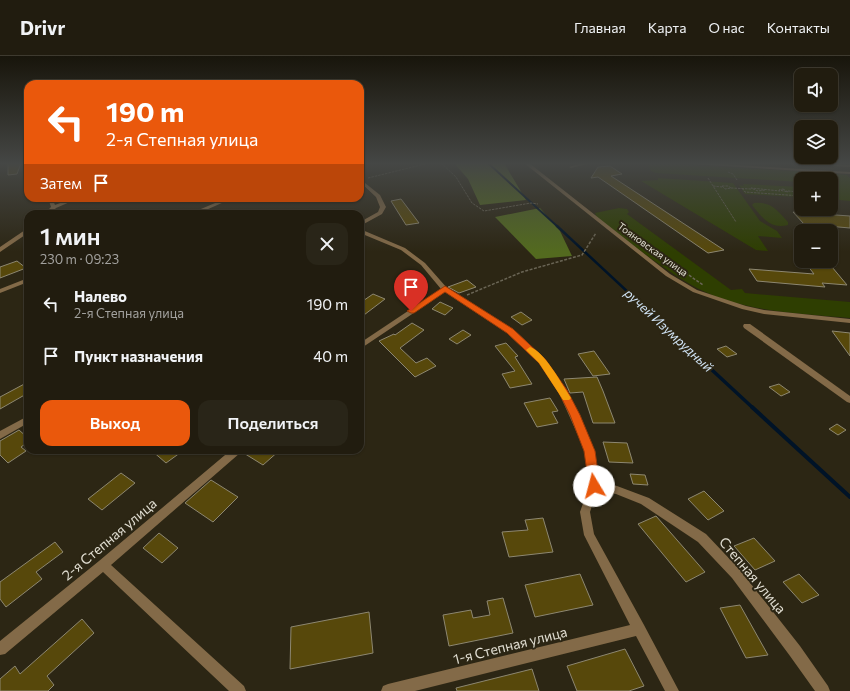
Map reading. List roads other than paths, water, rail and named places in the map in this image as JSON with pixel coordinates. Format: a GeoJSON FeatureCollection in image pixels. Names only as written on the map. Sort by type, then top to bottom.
{"type":"FeatureCollection","features":[{"type":"Feature","properties":{"kind":"street"},"geometry":{"type":"LineString","coordinates":[[364,222],[380,213],[383,207],[378,196],[374,193]]}},
{"type":"Feature","properties":{"kind":"street","name":"Тояновская улица"},"geometry":{"type":"LineString","coordinates":[[564,193],[668,275],[682,284],[737,306],[787,316],[850,321]]}},
{"type":"Feature","properties":{"kind":"street"},"geometry":{"type":"LineString","coordinates":[[52,202],[54,207]]}},
{"type":"Feature","properties":{"kind":"street"},"geometry":{"type":"LineString","coordinates":[[51,210],[54,207],[67,202]]}},
{"type":"Feature","properties":{"kind":"street"},"geometry":{"type":"LineString","coordinates":[[202,210],[221,202]]}},
{"type":"Feature","properties":{"kind":"street"},"geometry":{"type":"LineString","coordinates":[[0,250],[24,233]]}},
{"type":"Feature","properties":{"kind":"street"},"geometry":{"type":"LineString","coordinates":[[364,233],[403,249],[423,264],[445,288],[458,298],[510,331],[542,361],[563,392],[575,415],[590,451],[594,486],[585,512],[589,535],[672,691]]}},
{"type":"Feature","properties":{"kind":"street"},"geometry":{"type":"LineString","coordinates":[[0,291],[24,282]]}},
{"type":"Feature","properties":{"kind":"street"},"geometry":{"type":"LineString","coordinates":[[364,344],[445,288]]}},
{"type":"Feature","properties":{"kind":"street"},"geometry":{"type":"LineString","coordinates":[[747,326],[850,400]]}},
{"type":"Feature","properties":{"kind":"street"},"geometry":{"type":"LineString","coordinates":[[0,435],[24,421]]}},
{"type":"Feature","properties":{"kind":"street","name":"2-я Степная улица"},"geometry":{"type":"LineString","coordinates":[[0,650],[103,565],[232,454]]}},
{"type":"Feature","properties":{"kind":"street","name":"Степная улица"},"geometry":{"type":"LineString","coordinates":[[594,486],[617,490],[645,501],[702,538],[736,574],[795,651],[823,691]]}},
{"type":"Feature","properties":{"kind":"street"},"geometry":{"type":"LineString","coordinates":[[103,565],[239,691]]}},
{"type":"Feature","properties":{"kind":"street","name":"1-я Степная улица"},"geometry":{"type":"LineString","coordinates":[[388,691],[640,629]]}},
{"type":"Feature","properties":{"kind":"waterway","name":"ручей Изумрудный"},"geometry":{"type":"LineString","coordinates":[[520,193],[558,227]]}},
{"type":"Feature","properties":{"kind":"waterway","name":"ручей Изумрудный"},"geometry":{"type":"LineString","coordinates":[[557,226],[644,307]]}},
{"type":"Feature","properties":{"kind":"waterway","name":"ручей Изумрудный"},"geometry":{"type":"LineString","coordinates":[[643,306],[753,408]]}},
{"type":"Feature","properties":{"kind":"waterway","name":"ручей Изумрудный"},"geometry":{"type":"LineString","coordinates":[[752,407],[850,497]]}}]}
